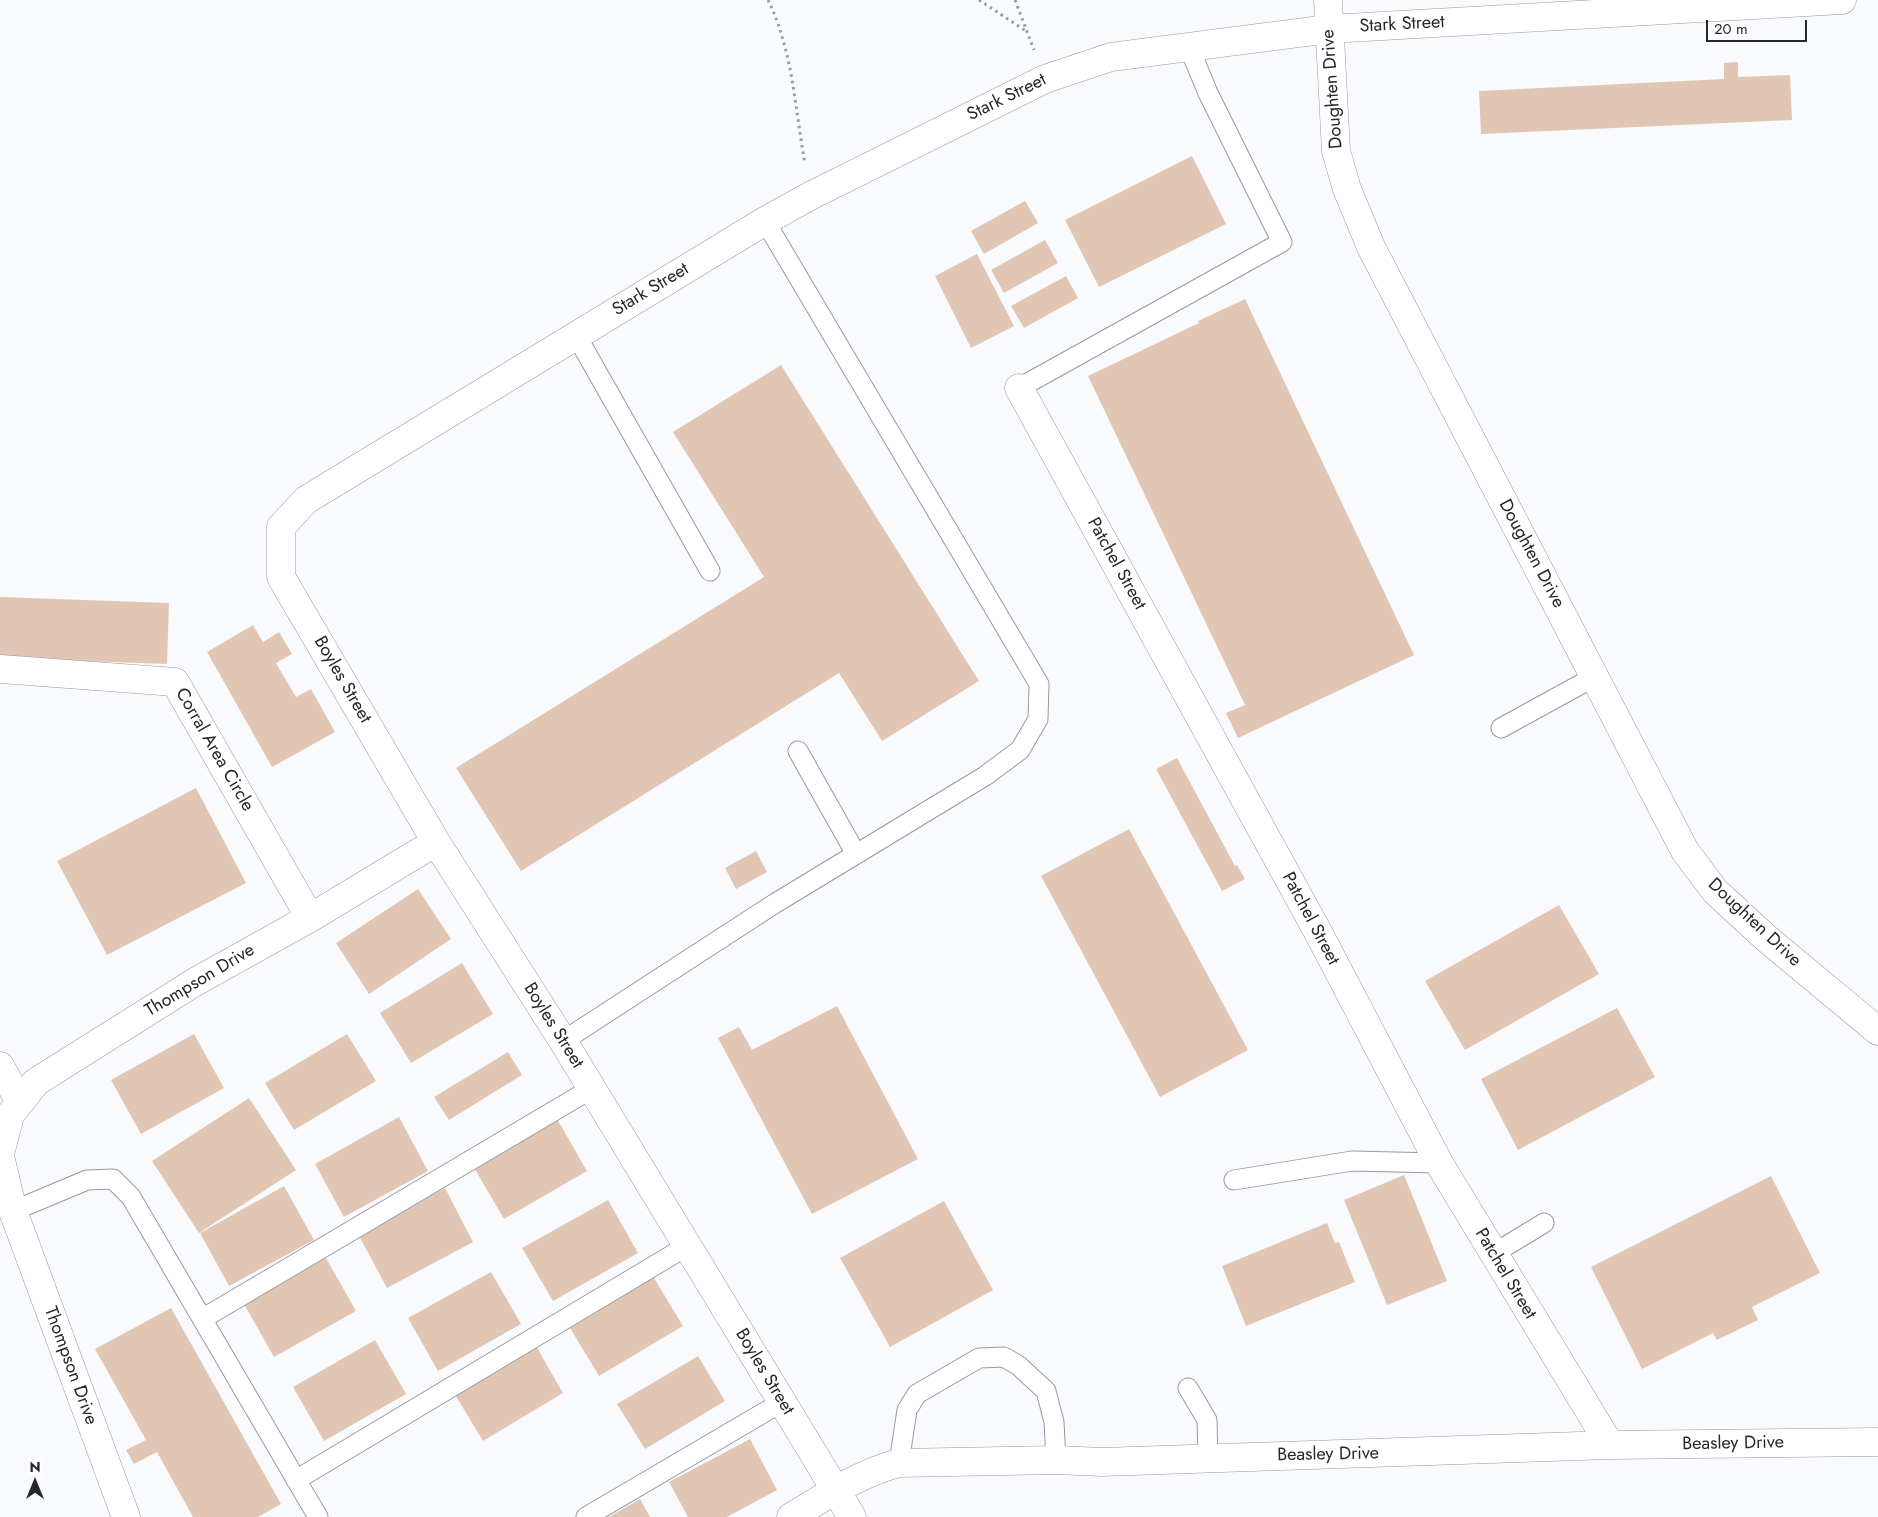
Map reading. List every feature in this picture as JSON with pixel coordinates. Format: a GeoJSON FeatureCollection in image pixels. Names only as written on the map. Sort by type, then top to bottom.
{"type":"FeatureCollection","features":[{"type":"Feature","properties":{"kind":"street","name":"Doughten Drive"},"geometry":{"type":"LineString","coordinates":[[1328,0],[1336,151],[1347,189],[1371,247],[1685,851],[1715,890],[1766,938],[1878,1031]]}},
{"type":"Feature","properties":{"kind":"street","name":"Stark Street"},"geometry":{"type":"LineString","coordinates":[[281,527],[306,500],[765,221],[810,196],[1045,79],[1112,57],[1329,30],[1842,0]]}},
{"type":"Feature","properties":{"kind":"street","name":"Patchel Street"},"geometry":{"type":"LineString","coordinates":[[1019,388],[1318,932],[1439,1163],[1610,1445]]}},
{"type":"Feature","properties":{"kind":"street","name":"Boyles Street"},"geometry":{"type":"LineString","coordinates":[[281,527],[281,577],[436,842],[563,1041],[852,1517]]}},
{"type":"Feature","properties":{"kind":"street","name":"Corral Area Circle"},"geometry":{"type":"LineString","coordinates":[[0,669],[175,682],[310,918]]}},
{"type":"Feature","properties":{"kind":"street","name":"Thompson Drive"},"geometry":{"type":"LineString","coordinates":[[126,1517],[13,1211],[0,1155],[10,1115],[36,1082],[195,982],[310,918],[436,842]]}},
{"type":"Feature","properties":{"kind":"street"},"geometry":{"type":"LineString","coordinates":[[0,1066],[20,1102]]}},
{"type":"Feature","properties":{"kind":"street","name":"Beasley Drive"},"geometry":{"type":"LineString","coordinates":[[791,1517],[836,1490],[883,1467],[899,1463],[1056,1460],[1102,1462],[1610,1445],[1878,1442]]}},
{"type":"Feature","properties":{"kind":"lane"},"geometry":{"type":"LineString","coordinates":[[1019,388],[1282,242],[1208,93],[1189,47]]}},
{"type":"Feature","properties":{"kind":"lane"},"geometry":{"type":"LineString","coordinates":[[563,1041],[774,904],[985,776],[1020,750],[1038,719],[1039,684],[765,221]]}},
{"type":"Feature","properties":{"kind":"lane"},"geometry":{"type":"LineString","coordinates":[[576,335],[710,571]]}},
{"type":"Feature","properties":{"kind":"lane"},"geometry":{"type":"LineString","coordinates":[[1501,728],[1594,676]]}},
{"type":"Feature","properties":{"kind":"lane"},"geometry":{"type":"LineString","coordinates":[[798,751],[856,854]]}},
{"type":"Feature","properties":{"kind":"lane"},"geometry":{"type":"LineString","coordinates":[[202,1319],[591,1089]]}},
{"type":"Feature","properties":{"kind":"lane"},"geometry":{"type":"LineString","coordinates":[[1234,1180],[1352,1161],[1439,1163]]}},
{"type":"Feature","properties":{"kind":"lane"},"geometry":{"type":"LineString","coordinates":[[13,1211],[88,1180],[113,1179],[131,1197],[318,1517]]}},
{"type":"Feature","properties":{"kind":"lane"},"geometry":{"type":"LineString","coordinates":[[1493,1254],[1544,1223]]}},
{"type":"Feature","properties":{"kind":"lane"},"geometry":{"type":"LineString","coordinates":[[296,1480],[688,1246]]}},
{"type":"Feature","properties":{"kind":"lane"},"geometry":{"type":"LineString","coordinates":[[899,1463],[907,1410],[917,1394],[979,1358],[1004,1357],[1019,1366],[1046,1391],[1054,1422],[1056,1460]]}},
{"type":"Feature","properties":{"kind":"lane"},"geometry":{"type":"LineString","coordinates":[[1188,1388],[1207,1420],[1208,1458]]}},
{"type":"Feature","properties":{"kind":"lane"},"geometry":{"type":"LineString","coordinates":[[586,1517],[782,1402]]}},
{"type":"Feature","properties":{"kind":"path"},"geometry":{"type":"LineString","coordinates":[[768,0],[775,15],[788,59],[810,196]]}},
{"type":"Feature","properties":{"kind":"path"},"geometry":{"type":"LineString","coordinates":[[979,0],[1026,31]]}},
{"type":"Feature","properties":{"kind":"path"},"geometry":{"type":"LineString","coordinates":[[1014,0],[1045,79]]}},
{"type":"Feature","properties":{"kind":"building"},"geometry":{"type":"Polygon","coordinates":[[[1738,62],[1738,77],[1790,75],[1792,120],[1481,134],[1479,91],[1724,79],[1724,63],[1738,62]]]}},
{"type":"Feature","properties":{"kind":"building"},"geometry":{"type":"Polygon","coordinates":[[[1192,156],[1226,224],[1099,287],[1065,220],[1192,156]]]}},
{"type":"Feature","properties":{"kind":"building"},"geometry":{"type":"Polygon","coordinates":[[[1025,201],[1038,223],[984,254],[971,231],[1025,201]]]}},
{"type":"Feature","properties":{"kind":"building"},"geometry":{"type":"Polygon","coordinates":[[[1045,240],[1058,263],[1004,293],[991,270],[1045,240]]]}},
{"type":"Feature","properties":{"kind":"building"},"geometry":{"type":"Polygon","coordinates":[[[977,254],[1014,326],[971,348],[935,276],[977,254]]]}},
{"type":"Feature","properties":{"kind":"building"},"geometry":{"type":"Polygon","coordinates":[[[1066,276],[1078,298],[1024,328],[1011,306],[1066,276]]]}},
{"type":"Feature","properties":{"kind":"building"},"geometry":{"type":"Polygon","coordinates":[[[1245,299],[1414,655],[1238,738],[1226,713],[1245,705],[1088,376],[1245,299]]]}},
{"type":"Feature","properties":{"kind":"building"},"geometry":{"type":"Polygon","coordinates":[[[781,365],[979,681],[882,741],[839,673],[521,871],[456,768],[764,577],[673,432],[781,365]]]}},
{"type":"Feature","properties":{"kind":"building"},"geometry":{"type":"Polygon","coordinates":[[[0,597],[169,603],[167,664],[0,658],[0,597]]]}},
{"type":"Feature","properties":{"kind":"building"},"geometry":{"type":"Polygon","coordinates":[[[253,625],[263,642],[279,632],[292,654],[276,663],[296,697],[311,689],[335,732],[272,767],[207,652],[253,625]]]}},
{"type":"Feature","properties":{"kind":"building"},"geometry":{"type":"Polygon","coordinates":[[[1177,758],[1235,866],[1237,865],[1245,879],[1222,891],[1156,769],[1177,758]]]}},
{"type":"Feature","properties":{"kind":"building"},"geometry":{"type":"Polygon","coordinates":[[[196,788],[246,883],[107,955],[57,861],[196,788]]]}},
{"type":"Feature","properties":{"kind":"building"},"geometry":{"type":"Polygon","coordinates":[[[1129,829],[1248,1050],[1160,1097],[1041,876],[1129,829]]]}},
{"type":"Feature","properties":{"kind":"building"},"geometry":{"type":"Polygon","coordinates":[[[756,851],[767,872],[736,889],[725,868],[756,851]]]}},
{"type":"Feature","properties":{"kind":"building"},"geometry":{"type":"Polygon","coordinates":[[[418,889],[451,939],[369,994],[336,943],[418,889]]]}},
{"type":"Feature","properties":{"kind":"building"},"geometry":{"type":"Polygon","coordinates":[[[1559,905],[1599,974],[1465,1050],[1425,981],[1559,905]]]}},
{"type":"Feature","properties":{"kind":"building"},"geometry":{"type":"Polygon","coordinates":[[[462,963],[493,1014],[411,1063],[380,1013],[462,963]]]}},
{"type":"Feature","properties":{"kind":"building"},"geometry":{"type":"Polygon","coordinates":[[[837,1006],[918,1159],[812,1214],[718,1038],[739,1027],[752,1050],[837,1006]]]}},
{"type":"Feature","properties":{"kind":"building"},"geometry":{"type":"Polygon","coordinates":[[[1617,1008],[1655,1077],[1518,1150],[1481,1079],[1617,1008]]]}},
{"type":"Feature","properties":{"kind":"building"},"geometry":{"type":"Polygon","coordinates":[[[194,1034],[224,1088],[141,1134],[111,1080],[194,1034]]]}},
{"type":"Feature","properties":{"kind":"building"},"geometry":{"type":"Polygon","coordinates":[[[347,1034],[376,1081],[294,1130],[265,1083],[347,1034]]]}},
{"type":"Feature","properties":{"kind":"building"},"geometry":{"type":"Polygon","coordinates":[[[508,1052],[522,1075],[449,1120],[434,1097],[508,1052]]]}},
{"type":"Feature","properties":{"kind":"building"},"geometry":{"type":"Polygon","coordinates":[[[249,1098],[296,1170],[199,1233],[152,1161],[249,1098]]]}},
{"type":"Feature","properties":{"kind":"building"},"geometry":{"type":"Polygon","coordinates":[[[399,1117],[428,1171],[344,1217],[315,1164],[399,1117]]]}},
{"type":"Feature","properties":{"kind":"building"},"geometry":{"type":"Polygon","coordinates":[[[557,1119],[587,1171],[504,1219],[473,1166],[557,1119]]]}},
{"type":"Feature","properties":{"kind":"building"},"geometry":{"type":"Polygon","coordinates":[[[1404,1175],[1447,1281],[1387,1305],[1344,1200],[1404,1175]]]}},
{"type":"Feature","properties":{"kind":"building"},"geometry":{"type":"Polygon","coordinates":[[[1771,1176],[1820,1273],[1752,1307],[1758,1320],[1717,1340],[1713,1333],[1642,1369],[1591,1267],[1771,1176]]]}},
{"type":"Feature","properties":{"kind":"building"},"geometry":{"type":"Polygon","coordinates":[[[284,1186],[314,1240],[229,1286],[200,1233],[284,1186]]]}},
{"type":"Feature","properties":{"kind":"building"},"geometry":{"type":"Polygon","coordinates":[[[445,1188],[473,1242],[387,1288],[358,1234],[445,1188]]]}},
{"type":"Feature","properties":{"kind":"building"},"geometry":{"type":"Polygon","coordinates":[[[608,1200],[638,1253],[553,1301],[522,1248],[608,1200]]]}},
{"type":"Feature","properties":{"kind":"building"},"geometry":{"type":"Polygon","coordinates":[[[944,1201],[993,1290],[890,1347],[840,1258],[944,1201]]]}},
{"type":"Feature","properties":{"kind":"building"},"geometry":{"type":"Polygon","coordinates":[[[1327,1223],[1335,1243],[1339,1242],[1355,1282],[1246,1326],[1222,1266],[1327,1223]]]}},
{"type":"Feature","properties":{"kind":"building"},"geometry":{"type":"Polygon","coordinates":[[[326,1258],[356,1311],[274,1357],[244,1304],[326,1258]]]}},
{"type":"Feature","properties":{"kind":"building"},"geometry":{"type":"Polygon","coordinates":[[[491,1272],[521,1324],[438,1371],[408,1318],[491,1272]]]}},
{"type":"Feature","properties":{"kind":"building"},"geometry":{"type":"Polygon","coordinates":[[[651,1273],[683,1326],[599,1376],[567,1323],[651,1273]]]}},
{"type":"Feature","properties":{"kind":"building"},"geometry":{"type":"Polygon","coordinates":[[[171,1308],[281,1504],[258,1517],[193,1517],[157,1452],[134,1464],[126,1450],[146,1440],[95,1349],[171,1308]]]}},
{"type":"Feature","properties":{"kind":"building"},"geometry":{"type":"Polygon","coordinates":[[[375,1340],[406,1394],[324,1441],[293,1387],[375,1340]]]}},
{"type":"Feature","properties":{"kind":"building"},"geometry":{"type":"Polygon","coordinates":[[[536,1346],[563,1393],[483,1441],[454,1393],[536,1346]]]}},
{"type":"Feature","properties":{"kind":"building"},"geometry":{"type":"Polygon","coordinates":[[[698,1356],[725,1401],[645,1449],[617,1404],[698,1356]]]}},
{"type":"Feature","properties":{"kind":"building"},"geometry":{"type":"Polygon","coordinates":[[[750,1439],[777,1490],[727,1517],[688,1517],[669,1482],[750,1439]]]}},
{"type":"Feature","properties":{"kind":"building"},"geometry":{"type":"Polygon","coordinates":[[[640,1499],[650,1517],[609,1517],[640,1499]]]}}]}
